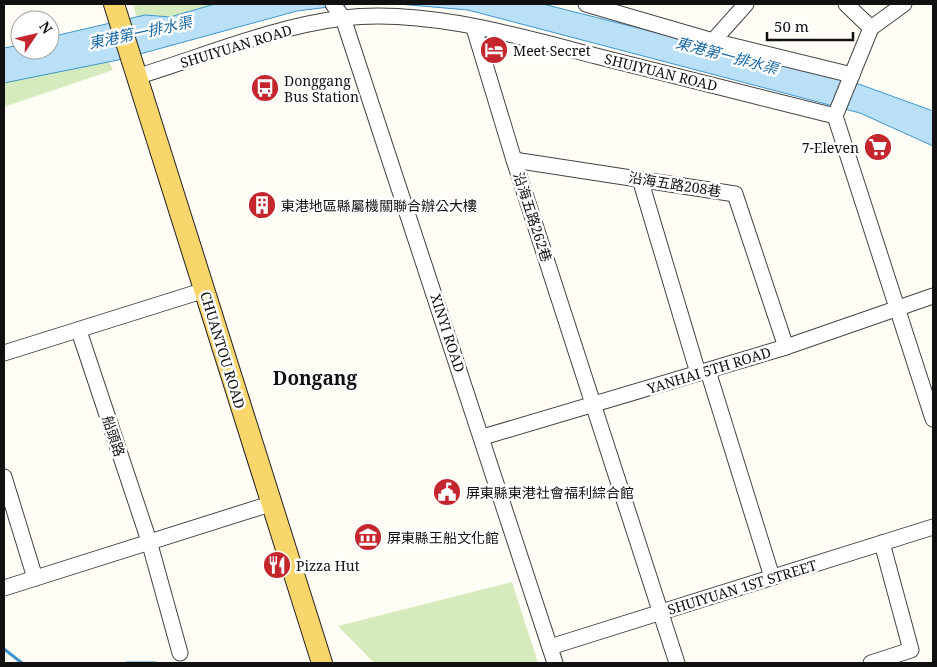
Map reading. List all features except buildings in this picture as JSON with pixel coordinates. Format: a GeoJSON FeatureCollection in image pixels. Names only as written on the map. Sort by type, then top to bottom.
{"type":"FeatureCollection","features":[{"type":"Feature","properties":{"kind":"main road","name":"CHUANTOU ROAD"},"geometry":{"type":"LineString","coordinates":[[114,4],[319,655]]}},
{"type":"Feature","properties":{"kind":"street","name":"XINYI ROAD"},"geometry":{"type":"LineString","coordinates":[[334,4],[344,18],[555,663]]}},
{"type":"Feature","properties":{"kind":"street"},"geometry":{"type":"LineString","coordinates":[[586,4],[713,41],[851,77]]}},
{"type":"Feature","properties":{"kind":"street"},"geometry":{"type":"LineString","coordinates":[[713,41],[746,4]]}},
{"type":"Feature","properties":{"kind":"street"},"geometry":{"type":"LineString","coordinates":[[846,4],[871,28]]}},
{"type":"Feature","properties":{"kind":"street"},"geometry":{"type":"LineString","coordinates":[[904,4],[871,28],[835,116],[933,419]]}},
{"type":"Feature","properties":{"kind":"street","name":"SHUIYUAN ROAD"},"geometry":{"type":"LineString","coordinates":[[136,77],[277,31],[344,18],[404,16],[474,28],[562,47],[835,116]]}},
{"type":"Feature","properties":{"kind":"street","name":"沿海五路262巷"},"geometry":{"type":"LineString","coordinates":[[474,28],[514,160],[595,405],[677,663]]}},
{"type":"Feature","properties":{"kind":"street","name":"沿海五路208巷"},"geometry":{"type":"LineString","coordinates":[[514,160],[735,194],[786,347]]}},
{"type":"Feature","properties":{"kind":"street"},"geometry":{"type":"LineString","coordinates":[[640,179],[772,577]]}},
{"type":"Feature","properties":{"kind":"street"},"geometry":{"type":"LineString","coordinates":[[4,353],[205,290]]}},
{"type":"Feature","properties":{"kind":"street","name":"YANHAI 5TH ROAD"},"geometry":{"type":"LineString","coordinates":[[482,437],[786,347],[933,296]]}},
{"type":"Feature","properties":{"kind":"street","name":"船頭路"},"geometry":{"type":"LineString","coordinates":[[79,331],[149,541],[180,653]]}},
{"type":"Feature","properties":{"kind":"street"},"geometry":{"type":"LineString","coordinates":[[4,477],[35,578]]}},
{"type":"Feature","properties":{"kind":"street"},"geometry":{"type":"LineString","coordinates":[[4,588],[270,504]]}},
{"type":"Feature","properties":{"kind":"street","name":"SHUIYUAN 1ST STREET"},"geometry":{"type":"LineString","coordinates":[[550,647],[933,527]]}},
{"type":"Feature","properties":{"kind":"street"},"geometry":{"type":"LineString","coordinates":[[872,663],[911,650],[882,543]]}},
{"type":"Feature","properties":{"kind":"green space"},"geometry":{"type":"Polygon","coordinates":[[[133,4],[241,4],[139,26],[133,4]]]}},
{"type":"Feature","properties":{"kind":"green space"},"geometry":{"type":"Polygon","coordinates":[[[108,59],[113,70],[4,107],[4,78],[108,59]]]}},
{"type":"Feature","properties":{"kind":"green space"},"geometry":{"type":"Polygon","coordinates":[[[512,582],[538,663],[374,663],[338,626],[512,582]]]}},
{"type":"Feature","properties":{"kind":"water","name":"東港第一排水渠"},"geometry":{"type":"Polygon","coordinates":[[[215,4],[353,4],[297,11],[118,60],[4,83],[4,48],[10,47],[10,60],[60,60],[60,35],[145,15],[170,17],[215,4]]]}},
{"type":"Feature","properties":{"kind":"water","name":"東港第一排水渠"},"geometry":{"type":"Polygon","coordinates":[[[398,4],[543,4],[856,83],[933,111],[933,146],[860,113],[468,10],[398,4]]]}},
{"type":"Feature","properties":{"kind":"waterway"},"geometry":{"type":"LineString","coordinates":[[4,649],[22,663]]}},
{"type":"Feature","properties":{"kind":"waterway"},"geometry":{"type":"LineString","coordinates":[[126,663],[156,663]]}},
{"type":"Feature","properties":{"kind":"place","name":"Meet Secret"},"geometry":{"type":"Point","coordinates":[494,50]}},
{"type":"Feature","properties":{"kind":"place","name":"Donggang Bus Station"},"geometry":{"type":"Point","coordinates":[265,88]}},
{"type":"Feature","properties":{"kind":"place","name":"7-Eleven"},"geometry":{"type":"Point","coordinates":[878,147]}},
{"type":"Feature","properties":{"kind":"place","name":"東港地區縣屬機關聯合辦公大樓"},"geometry":{"type":"Point","coordinates":[262,205]}},
{"type":"Feature","properties":{"kind":"place","name":"屏東縣東港社會福利綜合館"},"geometry":{"type":"Point","coordinates":[447,492]}},
{"type":"Feature","properties":{"kind":"place","name":"屏東縣王船文化館"},"geometry":{"type":"Point","coordinates":[368,537]}},
{"type":"Feature","properties":{"kind":"place","name":"Pizza Hut"},"geometry":{"type":"Point","coordinates":[277,565]}},
{"type":"Feature","properties":{"kind":"district","name":"Dongang"},"geometry":{"type":"Point","coordinates":[315,378]}}]}
